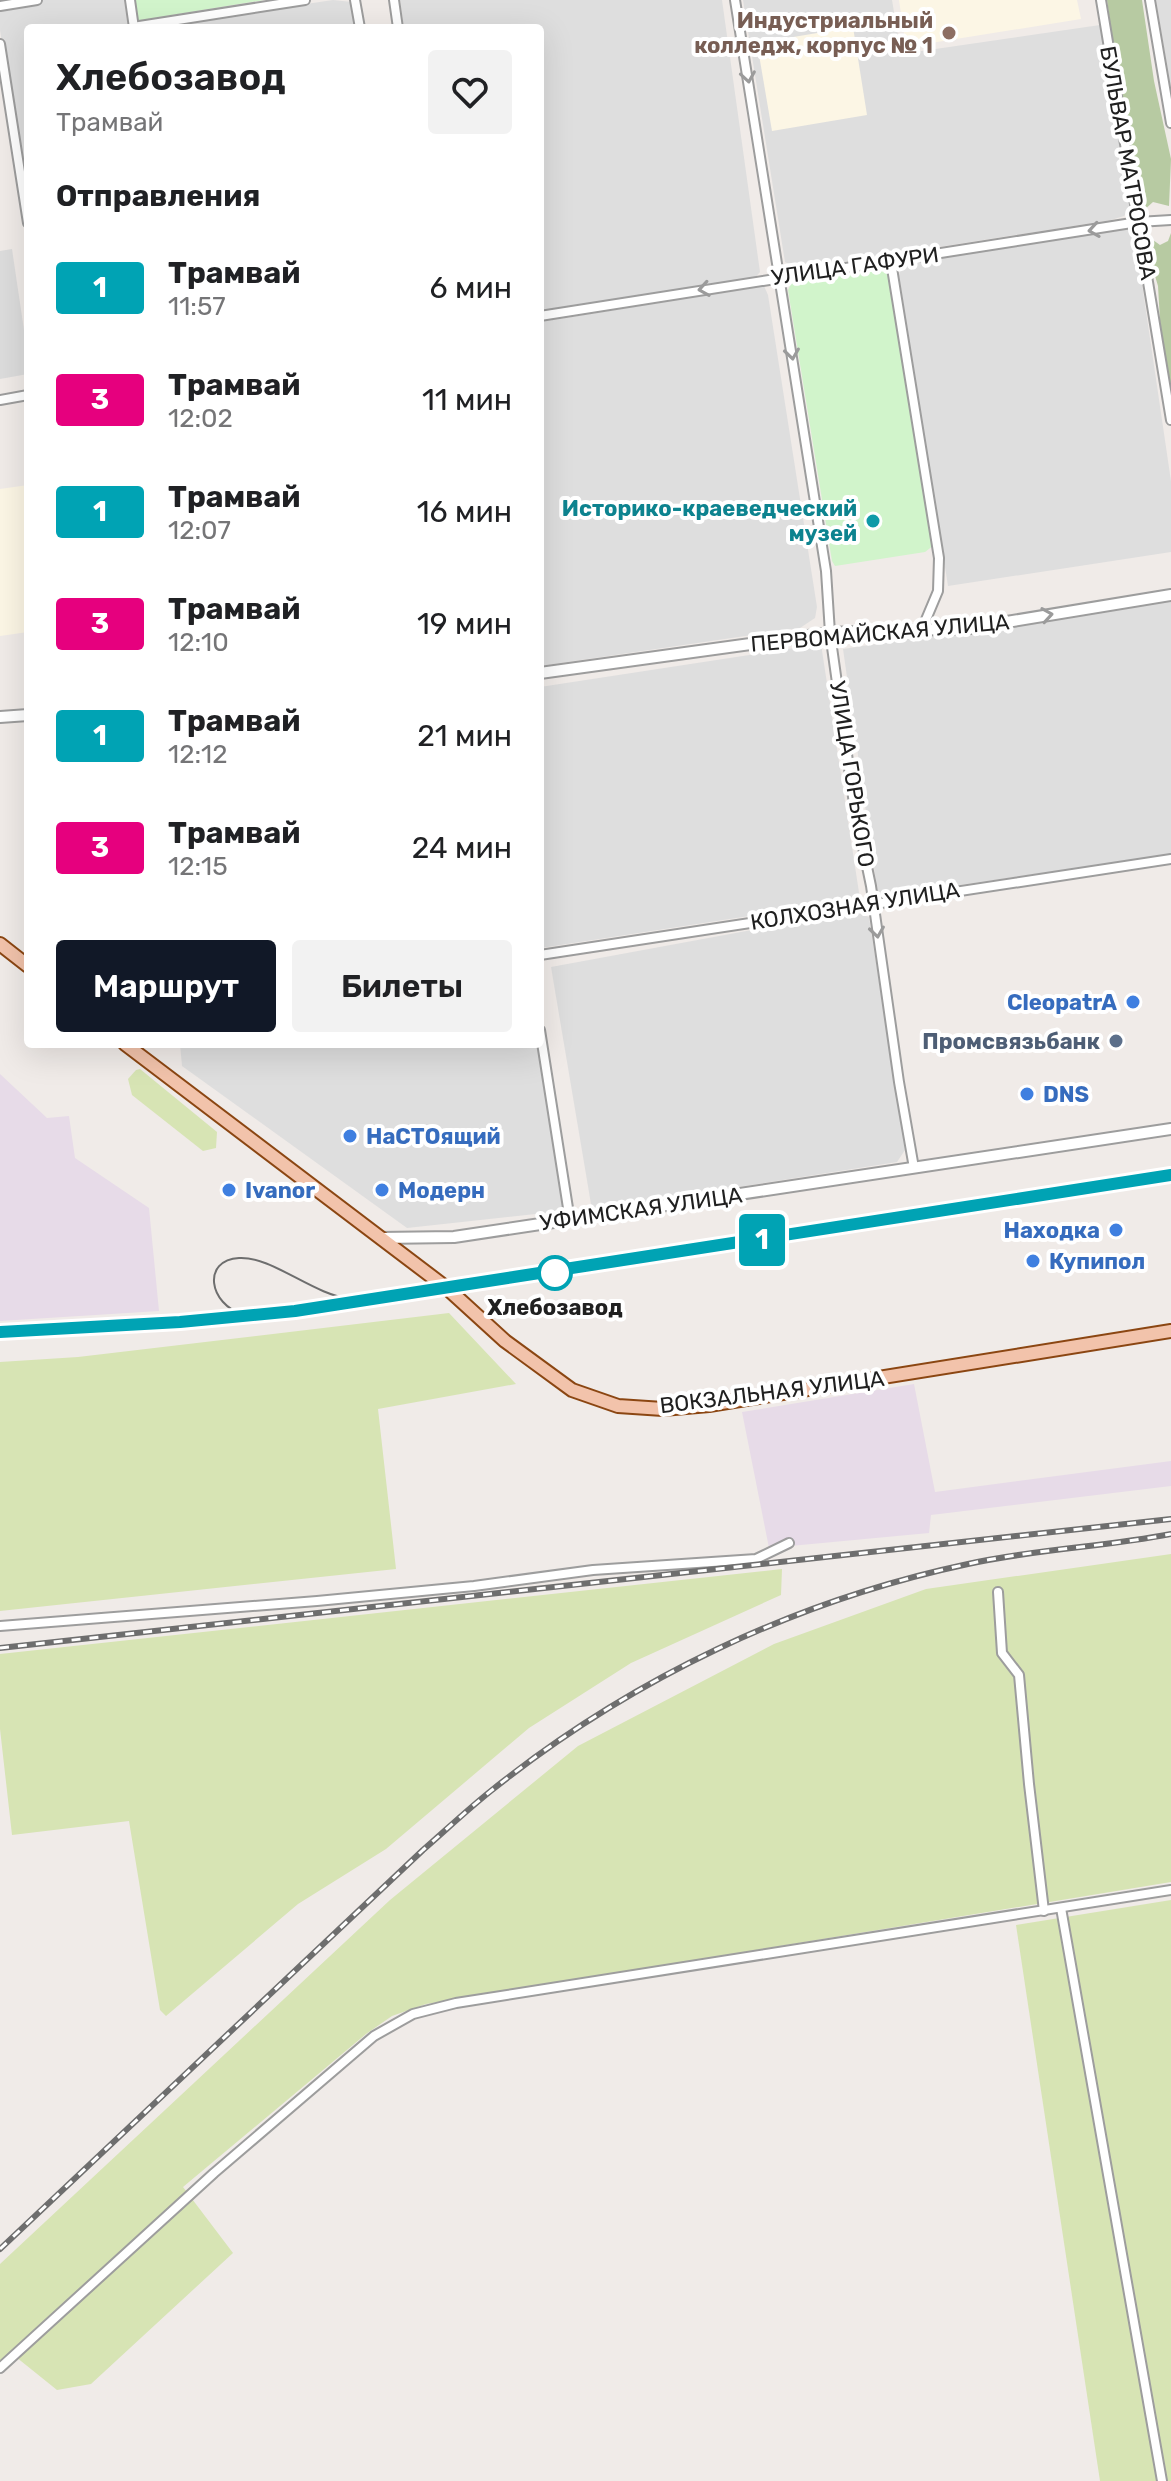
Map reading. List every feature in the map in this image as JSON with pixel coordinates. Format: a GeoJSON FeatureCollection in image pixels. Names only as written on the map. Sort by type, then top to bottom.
{"type":"FeatureCollection","features":[{"type":"Feature","properties":{"kind":"main road"},"geometry":{"type":"LineString","coordinates":[[0,944],[24,963]]}},
{"type":"Feature","properties":{"kind":"main road"},"geometry":{"type":"LineString","coordinates":[[134,1048],[378,1238]]}},
{"type":"Feature","properties":{"kind":"main road","name":"ВОКЗАЛЬНАЯ УЛИЦА"},"geometry":{"type":"LineString","coordinates":[[378,1238],[448,1289],[505,1341],[572,1390],[618,1406],[663,1409],[709,1405],[1171,1331]]}},
{"type":"Feature","properties":{"kind":"street"},"geometry":{"type":"LineString","coordinates":[[0,6],[37,0]]}},
{"type":"Feature","properties":{"kind":"street"},"geometry":{"type":"LineString","coordinates":[[130,0],[134,24]]}},
{"type":"Feature","properties":{"kind":"street"},"geometry":{"type":"LineString","coordinates":[[153,24],[305,0]]}},
{"type":"Feature","properties":{"kind":"street"},"geometry":{"type":"LineString","coordinates":[[355,0],[359,24]]}},
{"type":"Feature","properties":{"kind":"street"},"geometry":{"type":"LineString","coordinates":[[394,0],[397,24]]}},
{"type":"Feature","properties":{"kind":"street","name":"УЛИЦА ГОРЬКОГО"},"geometry":{"type":"LineString","coordinates":[[735,0],[826,571],[830,633],[854,804],[873,904],[914,1168]]}},
{"type":"Feature","properties":{"kind":"street","name":"БУЛЬВАР МАТРОСОВА"},"geometry":{"type":"LineString","coordinates":[[1101,0],[1171,420]]}},
{"type":"Feature","properties":{"kind":"street"},"geometry":{"type":"LineString","coordinates":[[1150,0],[1171,123]]}},
{"type":"Feature","properties":{"kind":"street"},"geometry":{"type":"LineString","coordinates":[[0,44],[24,183]]}},
{"type":"Feature","properties":{"kind":"street","name":"УЛИЦА ГАФУРИ"},"geometry":{"type":"LineString","coordinates":[[544,315],[1138,222],[1171,220]]}},
{"type":"Feature","properties":{"kind":"street"},"geometry":{"type":"LineString","coordinates":[[891,262],[939,558],[938,591],[922,629]]}},
{"type":"Feature","properties":{"kind":"street"},"geometry":{"type":"LineString","coordinates":[[0,400],[24,396]]}},
{"type":"Feature","properties":{"kind":"street","name":"ПЕРВОМАЙСКАЯ УЛИЦА"},"geometry":{"type":"LineString","coordinates":[[544,672],[830,633],[970,628],[1171,595]]}},
{"type":"Feature","properties":{"kind":"street"},"geometry":{"type":"LineString","coordinates":[[0,717],[24,715]]}},
{"type":"Feature","properties":{"kind":"street","name":"КОЛХОЗНАЯ УЛИЦА"},"geometry":{"type":"LineString","coordinates":[[544,954],[1171,859]]}},
{"type":"Feature","properties":{"kind":"street"},"geometry":{"type":"LineString","coordinates":[[543,1048],[567,1220]]}},
{"type":"Feature","properties":{"kind":"street","name":"УФИМСКАЯ УЛИЦА"},"geometry":{"type":"LineString","coordinates":[[378,1238],[454,1237],[1171,1129]]}},
{"type":"Feature","properties":{"kind":"street"},"geometry":{"type":"LineString","coordinates":[[0,1626],[317,1601],[474,1586],[593,1570],[756,1559],[789,1543]]}},
{"type":"Feature","properties":{"kind":"street"},"geometry":{"type":"LineString","coordinates":[[998,1592],[1002,1653],[1019,1675],[1044,1911]]}},
{"type":"Feature","properties":{"kind":"street"},"geometry":{"type":"LineString","coordinates":[[0,2368],[214,2173],[374,2036],[413,2014],[456,2003],[1171,1890]]}},
{"type":"Feature","properties":{"kind":"street"},"geometry":{"type":"LineString","coordinates":[[1061,1908],[1162,2481]]}},
{"type":"Feature","properties":{"kind":"shaded area"},"geometry":{"type":"Polygon","coordinates":[[[0,0],[124,0],[127,24],[24,24],[24,183],[0,30],[0,0]]]}},
{"type":"Feature","properties":{"kind":"shaded area"},"geometry":{"type":"Polygon","coordinates":[[[333,0],[352,2],[355,24],[173,24],[333,0]]]}},
{"type":"Feature","properties":{"kind":"shaded area"},"geometry":{"type":"Polygon","coordinates":[[[400,0],[722,0],[760,272],[754,279],[544,310],[544,24],[403,24],[400,0]]]}},
{"type":"Feature","properties":{"kind":"shaded area"},"geometry":{"type":"Polygon","coordinates":[[[743,0],[892,0],[901,54],[1100,25],[1131,205],[1129,210],[1124,216],[1111,220],[799,269],[785,262],[743,0]]]}},
{"type":"Feature","properties":{"kind":"shaded area","name":"Индустриальный колледж, корпус № 1"},"geometry":{"type":"Polygon","coordinates":[[[899,0],[1077,0],[1081,19],[906,47],[899,0]]]}},
{"type":"Feature","properties":{"kind":"shaded area"},"geometry":{"type":"Polygon","coordinates":[[[1156,0],[1171,0],[1171,90],[1156,0]]]}},
{"type":"Feature","properties":{"kind":"shaded area"},"geometry":{"type":"Polygon","coordinates":[[[853,27],[867,115],[772,131],[757,43],[853,27]]]}},
{"type":"Feature","properties":{"kind":"shaded area"},"geometry":{"type":"Polygon","coordinates":[[[1123,228],[1135,236],[1171,481],[1171,552],[948,586],[900,269],[904,263],[1123,228]]]}},
{"type":"Feature","properties":{"kind":"shaded area"},"geometry":{"type":"Polygon","coordinates":[[[12,249],[24,330],[24,375],[0,379],[0,251],[12,249]]]}},
{"type":"Feature","properties":{"kind":"shaded area"},"geometry":{"type":"Polygon","coordinates":[[[764,286],[768,295],[817,607],[815,618],[800,628],[544,665],[544,321],[764,286]]]}},
{"type":"Feature","properties":{"kind":"shaded area"},"geometry":{"type":"Polygon","coordinates":[[[24,486],[24,633],[0,636],[0,489],[24,486]]]}},
{"type":"Feature","properties":{"kind":"shaded area"},"geometry":{"type":"Polygon","coordinates":[[[1171,599],[1171,854],[878,897],[843,649],[1171,599]]]}},
{"type":"Feature","properties":{"kind":"shaded area"},"geometry":{"type":"Polygon","coordinates":[[[821,644],[860,899],[544,948],[544,686],[821,644]]]}},
{"type":"Feature","properties":{"kind":"shaded area"},"geometry":{"type":"Polygon","coordinates":[[[854,911],[869,917],[905,1150],[897,1162],[592,1210],[551,967],[854,911]]]}},
{"type":"Feature","properties":{"kind":"shaded area"},"geometry":{"type":"Polygon","coordinates":[[[180,1048],[539,1048],[563,1211],[407,1228],[182,1066],[180,1048]]]}},
{"type":"Feature","properties":{"kind":"shaded area"},"geometry":{"type":"Polygon","coordinates":[[[0,1074],[47,1118],[69,1116],[75,1158],[149,1208],[159,1311],[0,1321],[0,1074]]]}},
{"type":"Feature","properties":{"kind":"shaded area"},"geometry":{"type":"Polygon","coordinates":[[[914,1384],[935,1492],[1171,1461],[1171,1486],[931,1515],[929,1533],[769,1548],[742,1412],[914,1384]]]}},
{"type":"Feature","properties":{"kind":"green space"},"geometry":{"type":"Polygon","coordinates":[[[133,0],[264,0],[136,21],[133,0]]]}},
{"type":"Feature","properties":{"kind":"green space"},"geometry":{"type":"Polygon","coordinates":[[[1107,0],[1142,0],[1154,81],[1171,159],[1169,206],[1153,202],[1144,210],[1139,206],[1126,138],[1107,0]]]}},
{"type":"Feature","properties":{"kind":"green space"},"geometry":{"type":"Polygon","coordinates":[[[1171,233],[1169,387],[1162,355],[1158,286],[1144,238],[1146,235],[1160,245],[1168,241],[1171,233]]]}},
{"type":"Feature","properties":{"kind":"green space"},"geometry":{"type":"Polygon","coordinates":[[[878,270],[890,278],[934,545],[925,552],[835,566],[788,290],[793,280],[878,270]]]}},
{"type":"Feature","properties":{"kind":"green space"},"geometry":{"type":"Polygon","coordinates":[[[140,1069],[217,1132],[216,1148],[203,1151],[132,1095],[128,1079],[140,1069]]]}},
{"type":"Feature","properties":{"kind":"green space"},"geometry":{"type":"Polygon","coordinates":[[[449,1313],[516,1384],[378,1409],[396,1569],[0,1611],[0,1362],[78,1357],[449,1313]]]}},
{"type":"Feature","properties":{"kind":"green space"},"geometry":{"type":"Polygon","coordinates":[[[1171,1554],[1171,1882],[426,2004],[392,2016],[366,2034],[183,2187],[233,2253],[91,2384],[57,2390],[11,2353],[0,2362],[0,2264],[390,1900],[578,1746],[774,1644],[926,1589],[1171,1554]]]}},
{"type":"Feature","properties":{"kind":"green space"},"geometry":{"type":"Polygon","coordinates":[[[782,1569],[781,1595],[631,1663],[529,1728],[386,1849],[298,1904],[166,2016],[160,2010],[129,1821],[12,1835],[0,1729],[0,1654],[782,1569]]]}},
{"type":"Feature","properties":{"kind":"green space"},"geometry":{"type":"Polygon","coordinates":[[[1171,1900],[1171,2481],[1100,2481],[1016,1925],[1171,1900]]]}},
{"type":"Feature","properties":{"kind":"tram line"},"geometry":{"type":"LineString","coordinates":[[0,1332],[180,1322],[295,1311],[1171,1175]]}},
{"type":"Feature","properties":{"kind":"tram line","name":"1"},"geometry":{"type":"LineString","coordinates":[[0,1332],[180,1322],[295,1311],[1171,1175]]}},
{"type":"Feature","properties":{"kind":"tram line"},"geometry":{"type":"LineString","coordinates":[[244,1315],[223,1302],[214,1283],[219,1266],[239,1258],[265,1263],[322,1291],[351,1299]]}},
{"type":"Feature","properties":{"kind":"railway"},"geometry":{"type":"LineString","coordinates":[[0,1648],[1171,1519]]}},
{"type":"Feature","properties":{"kind":"railway"},"geometry":{"type":"LineString","coordinates":[[0,2249],[423,1850],[492,1790],[601,1713],[717,1649],[840,1599],[903,1580],[993,1559],[1171,1534]]}},
{"type":"Feature","properties":{"kind":"place","name":"Индустриальный колледж, корпус № 1"},"geometry":{"type":"Point","coordinates":[949,33]}},
{"type":"Feature","properties":{"kind":"place","name":"Историко-краеведческий музей"},"geometry":{"type":"Point","coordinates":[873,521]}},
{"type":"Feature","properties":{"kind":"place","name":"CleopatrA"},"geometry":{"type":"Point","coordinates":[1133,1002]}},
{"type":"Feature","properties":{"kind":"place","name":"Промсвязьбанк"},"geometry":{"type":"Point","coordinates":[1116,1041]}},
{"type":"Feature","properties":{"kind":"place","name":"DNS"},"geometry":{"type":"Point","coordinates":[1027,1094]}},
{"type":"Feature","properties":{"kind":"place","name":"НаСТОящий"},"geometry":{"type":"Point","coordinates":[350,1136]}},
{"type":"Feature","properties":{"kind":"place","name":"Ivanor"},"geometry":{"type":"Point","coordinates":[229,1190]}},
{"type":"Feature","properties":{"kind":"place","name":"Модерн"},"geometry":{"type":"Point","coordinates":[382,1190]}},
{"type":"Feature","properties":{"kind":"place","name":"Находка"},"geometry":{"type":"Point","coordinates":[1116,1230]}},
{"type":"Feature","properties":{"kind":"place","name":"Купипол"},"geometry":{"type":"Point","coordinates":[1033,1261]}},
{"type":"Feature","properties":{"kind":"place","name":"Хлебозавод"},"geometry":{"type":"Point","coordinates":[555,1273]}}]}
